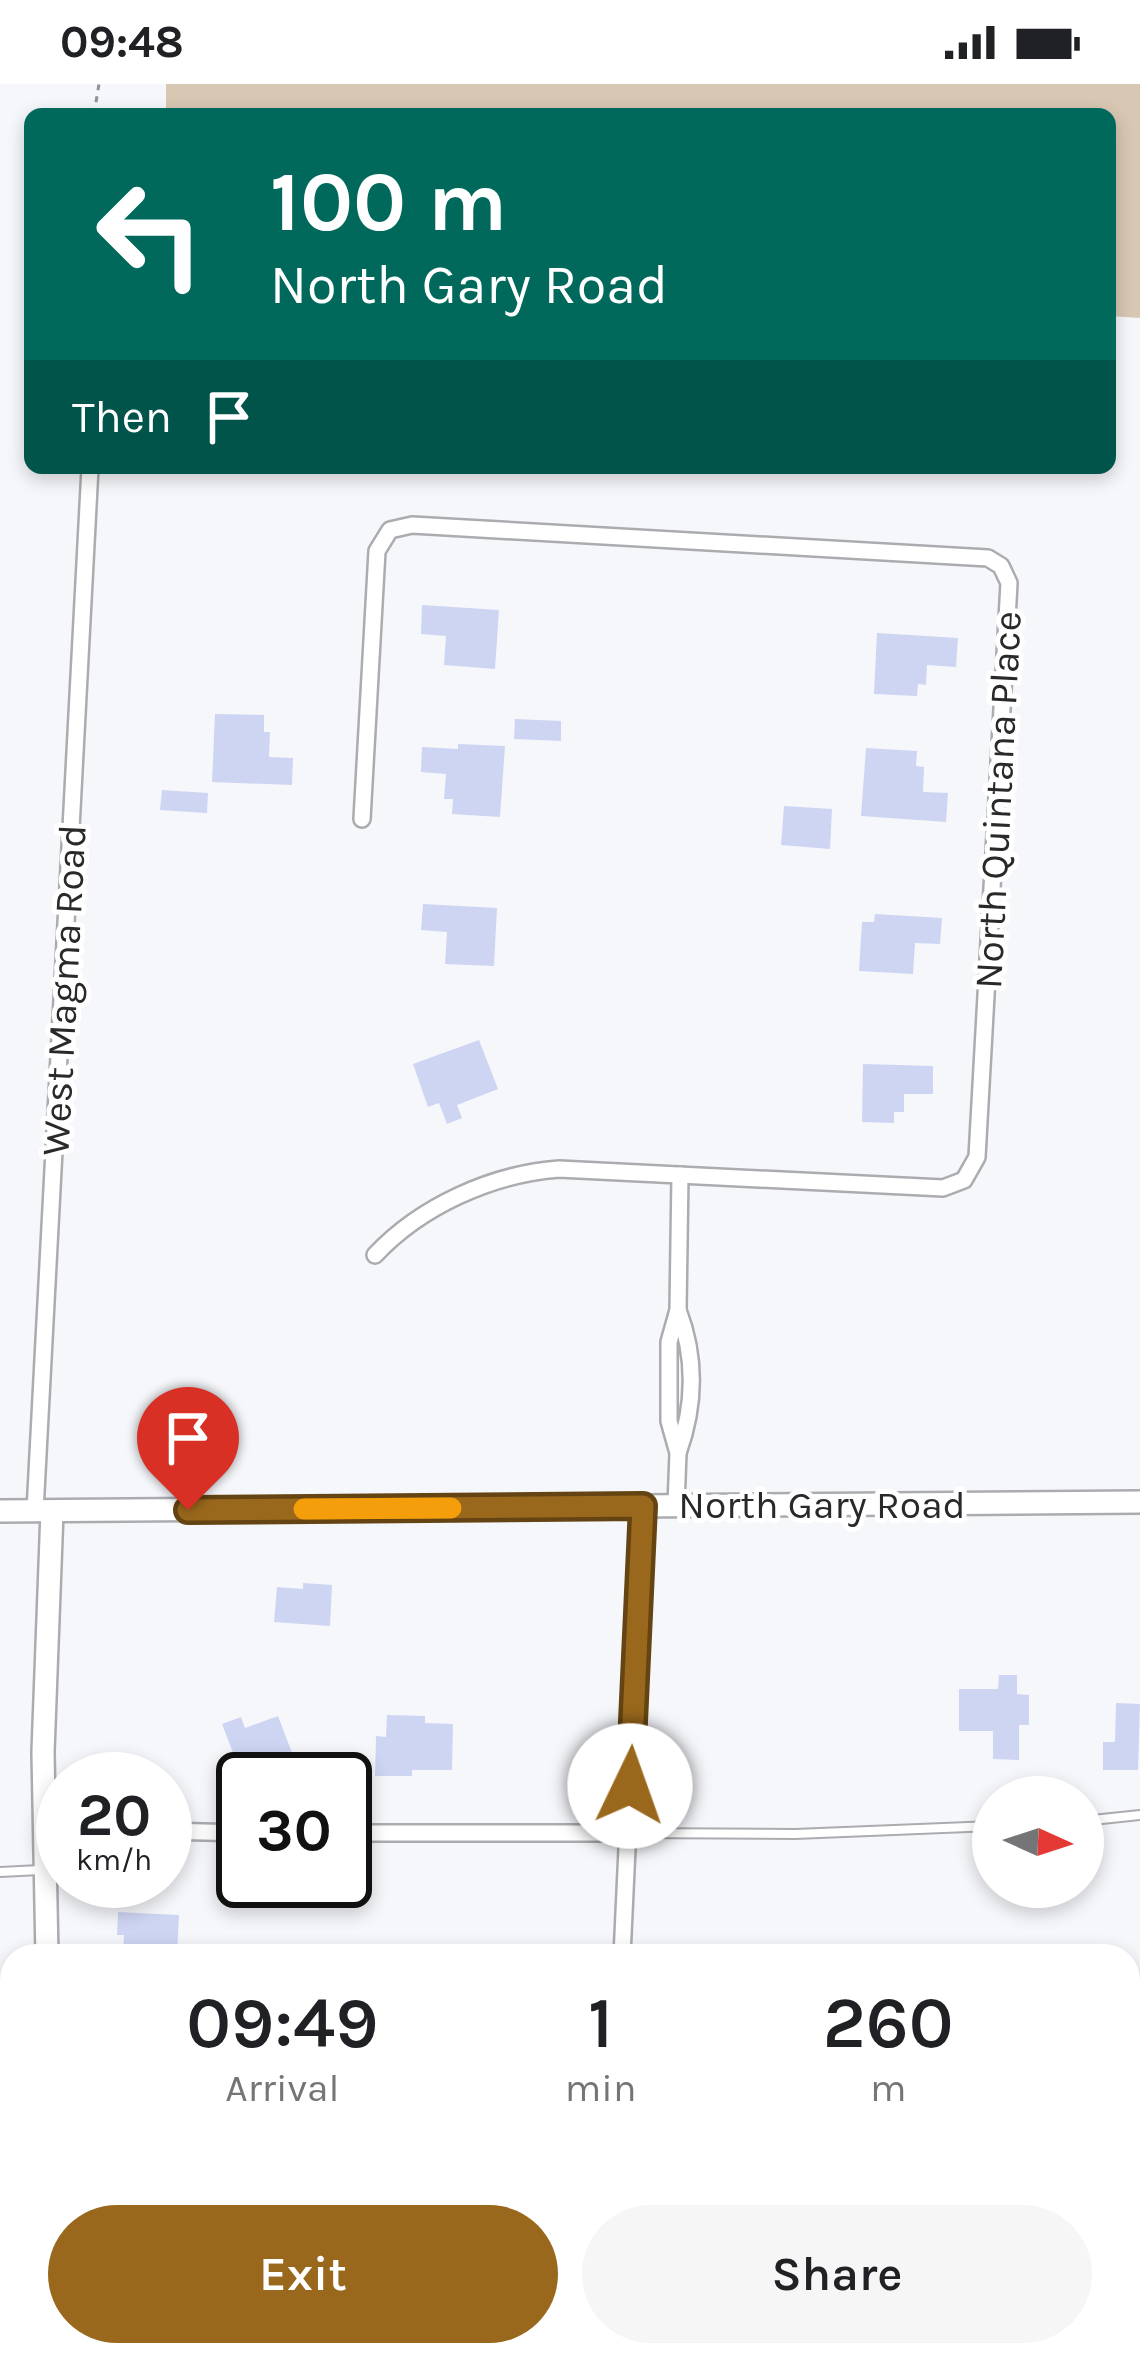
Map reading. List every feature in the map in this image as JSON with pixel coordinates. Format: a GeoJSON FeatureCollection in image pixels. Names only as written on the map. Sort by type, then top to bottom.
{"type":"FeatureCollection","features":[{"type":"Feature","properties":{"kind":"street","name":"West Magma Road"},"geometry":{"type":"LineString","coordinates":[[43,1511],[90,474]]}},
{"type":"Feature","properties":{"kind":"street","name":"North Quintana Place"},"geometry":{"type":"LineString","coordinates":[[362,819],[377,551],[390,530],[412,525],[988,558],[1001,566],[1009,583],[977,1157],[964,1180],[943,1188],[559,1169],[524,1172],[494,1180],[402,1226],[375,1255]]}},
{"type":"Feature","properties":{"kind":"street"},"geometry":{"type":"LineString","coordinates":[[676,1505],[678,1453],[669,1421],[669,1342],[678,1310],[680,1175]]}},
{"type":"Feature","properties":{"kind":"street","name":"North Gary Road"},"geometry":{"type":"LineString","coordinates":[[0,1511],[1140,1502]]}},
{"type":"Feature","properties":{"kind":"street"},"geometry":{"type":"LineString","coordinates":[[623,1944],[643,1506]]}},
{"type":"Feature","properties":{"kind":"street"},"geometry":{"type":"LineString","coordinates":[[43,1511],[43,1752]]}},
{"type":"Feature","properties":{"kind":"street"},"geometry":{"type":"LineString","coordinates":[[372,1833],[628,1833]]}},
{"type":"Feature","properties":{"kind":"street"},"geometry":{"type":"LineString","coordinates":[[45,1908],[46,1944]]}},
{"type":"Feature","properties":{"kind":"lane"},"geometry":{"type":"LineString","coordinates":[[1104,1819],[1140,1815]]}},
{"type":"Feature","properties":{"kind":"lane"},"geometry":{"type":"LineString","coordinates":[[628,1833],[795,1834],[972,1827]]}},
{"type":"Feature","properties":{"kind":"lane"},"geometry":{"type":"LineString","coordinates":[[0,1872],[36,1870]]}},
{"type":"Feature","properties":{"kind":"shaded area"},"geometry":{"type":"Polygon","coordinates":[[[166,84],[1140,84],[1140,318],[1116,316],[1116,108],[166,108],[166,84]]]}},
{"type":"Feature","properties":{"kind":"building"},"geometry":{"type":"Polygon","coordinates":[[[422,605],[499,610],[495,669],[444,665],[446,636],[421,634],[422,605]]]}},
{"type":"Feature","properties":{"kind":"building"},"geometry":{"type":"Polygon","coordinates":[[[877,633],[958,638],[956,667],[927,665],[926,685],[918,684],[917,696],[874,694],[877,633]]]}},
{"type":"Feature","properties":{"kind":"building"},"geometry":{"type":"Polygon","coordinates":[[[215,714],[264,715],[264,732],[270,732],[269,757],[293,758],[292,785],[212,782],[215,714]]]}},
{"type":"Feature","properties":{"kind":"building"},"geometry":{"type":"Polygon","coordinates":[[[515,719],[561,721],[561,741],[514,739],[515,719]]]}},
{"type":"Feature","properties":{"kind":"building"},"geometry":{"type":"Polygon","coordinates":[[[458,744],[505,746],[500,817],[452,814],[453,799],[444,799],[446,774],[421,772],[422,747],[458,749],[458,744]]]}},
{"type":"Feature","properties":{"kind":"building"},"geometry":{"type":"Polygon","coordinates":[[[866,748],[917,751],[916,766],[924,767],[923,792],[948,793],[946,822],[861,816],[866,748]]]}},
{"type":"Feature","properties":{"kind":"building"},"geometry":{"type":"Polygon","coordinates":[[[162,790],[208,793],[207,813],[160,810],[162,790]]]}},
{"type":"Feature","properties":{"kind":"building"},"geometry":{"type":"Polygon","coordinates":[[[784,806],[832,809],[830,849],[781,845],[784,806]]]}},
{"type":"Feature","properties":{"kind":"building"},"geometry":{"type":"Polygon","coordinates":[[[423,904],[497,908],[494,966],[445,964],[447,932],[421,930],[423,904]]]}},
{"type":"Feature","properties":{"kind":"building"},"geometry":{"type":"Polygon","coordinates":[[[875,914],[942,918],[940,944],[915,943],[913,974],[859,971],[862,922],[874,922],[875,914]]]}},
{"type":"Feature","properties":{"kind":"building"},"geometry":{"type":"Polygon","coordinates":[[[479,1040],[498,1089],[457,1105],[462,1118],[447,1124],[439,1103],[428,1107],[413,1064],[479,1040]]]}},
{"type":"Feature","properties":{"kind":"building"},"geometry":{"type":"Polygon","coordinates":[[[863,1064],[933,1066],[933,1094],[904,1094],[904,1112],[894,1112],[894,1123],[862,1122],[863,1064]]]}},
{"type":"Feature","properties":{"kind":"building"},"geometry":{"type":"Polygon","coordinates":[[[303,1583],[332,1585],[330,1626],[274,1622],[277,1587],[303,1589],[303,1583]]]}},
{"type":"Feature","properties":{"kind":"building"},"geometry":{"type":"Polygon","coordinates":[[[999,1675],[1017,1675],[1017,1694],[1029,1695],[1029,1725],[1019,1725],[1019,1760],[993,1759],[993,1731],[959,1731],[959,1689],[998,1689],[999,1675]]]}},
{"type":"Feature","properties":{"kind":"building"},"geometry":{"type":"Polygon","coordinates":[[[1116,1703],[1140,1704],[1138,1770],[1103,1770],[1103,1742],[1115,1742],[1116,1703]]]}},
{"type":"Feature","properties":{"kind":"building"},"geometry":{"type":"Polygon","coordinates":[[[387,1715],[425,1716],[425,1723],[453,1724],[452,1770],[375,1776],[376,1736],[386,1737],[387,1715]]]}},
{"type":"Feature","properties":{"kind":"building"},"geometry":{"type":"Polygon","coordinates":[[[278,1716],[292,1752],[233,1752],[222,1724],[241,1717],[245,1728],[278,1716]]]}},
{"type":"Feature","properties":{"kind":"building"},"geometry":{"type":"Polygon","coordinates":[[[118,1912],[179,1915],[178,1944],[124,1944],[124,1935],[117,1935],[118,1912]]]}},
{"type":"Feature","properties":{"kind":"slow traffic"},"geometry":{"type":"LineString","coordinates":[[304,1509],[451,1508]]}},
{"type":"Feature","properties":{"kind":"route"},"geometry":{"type":"LineString","coordinates":[[188,1510],[643,1506],[630,1786]]}}]}
